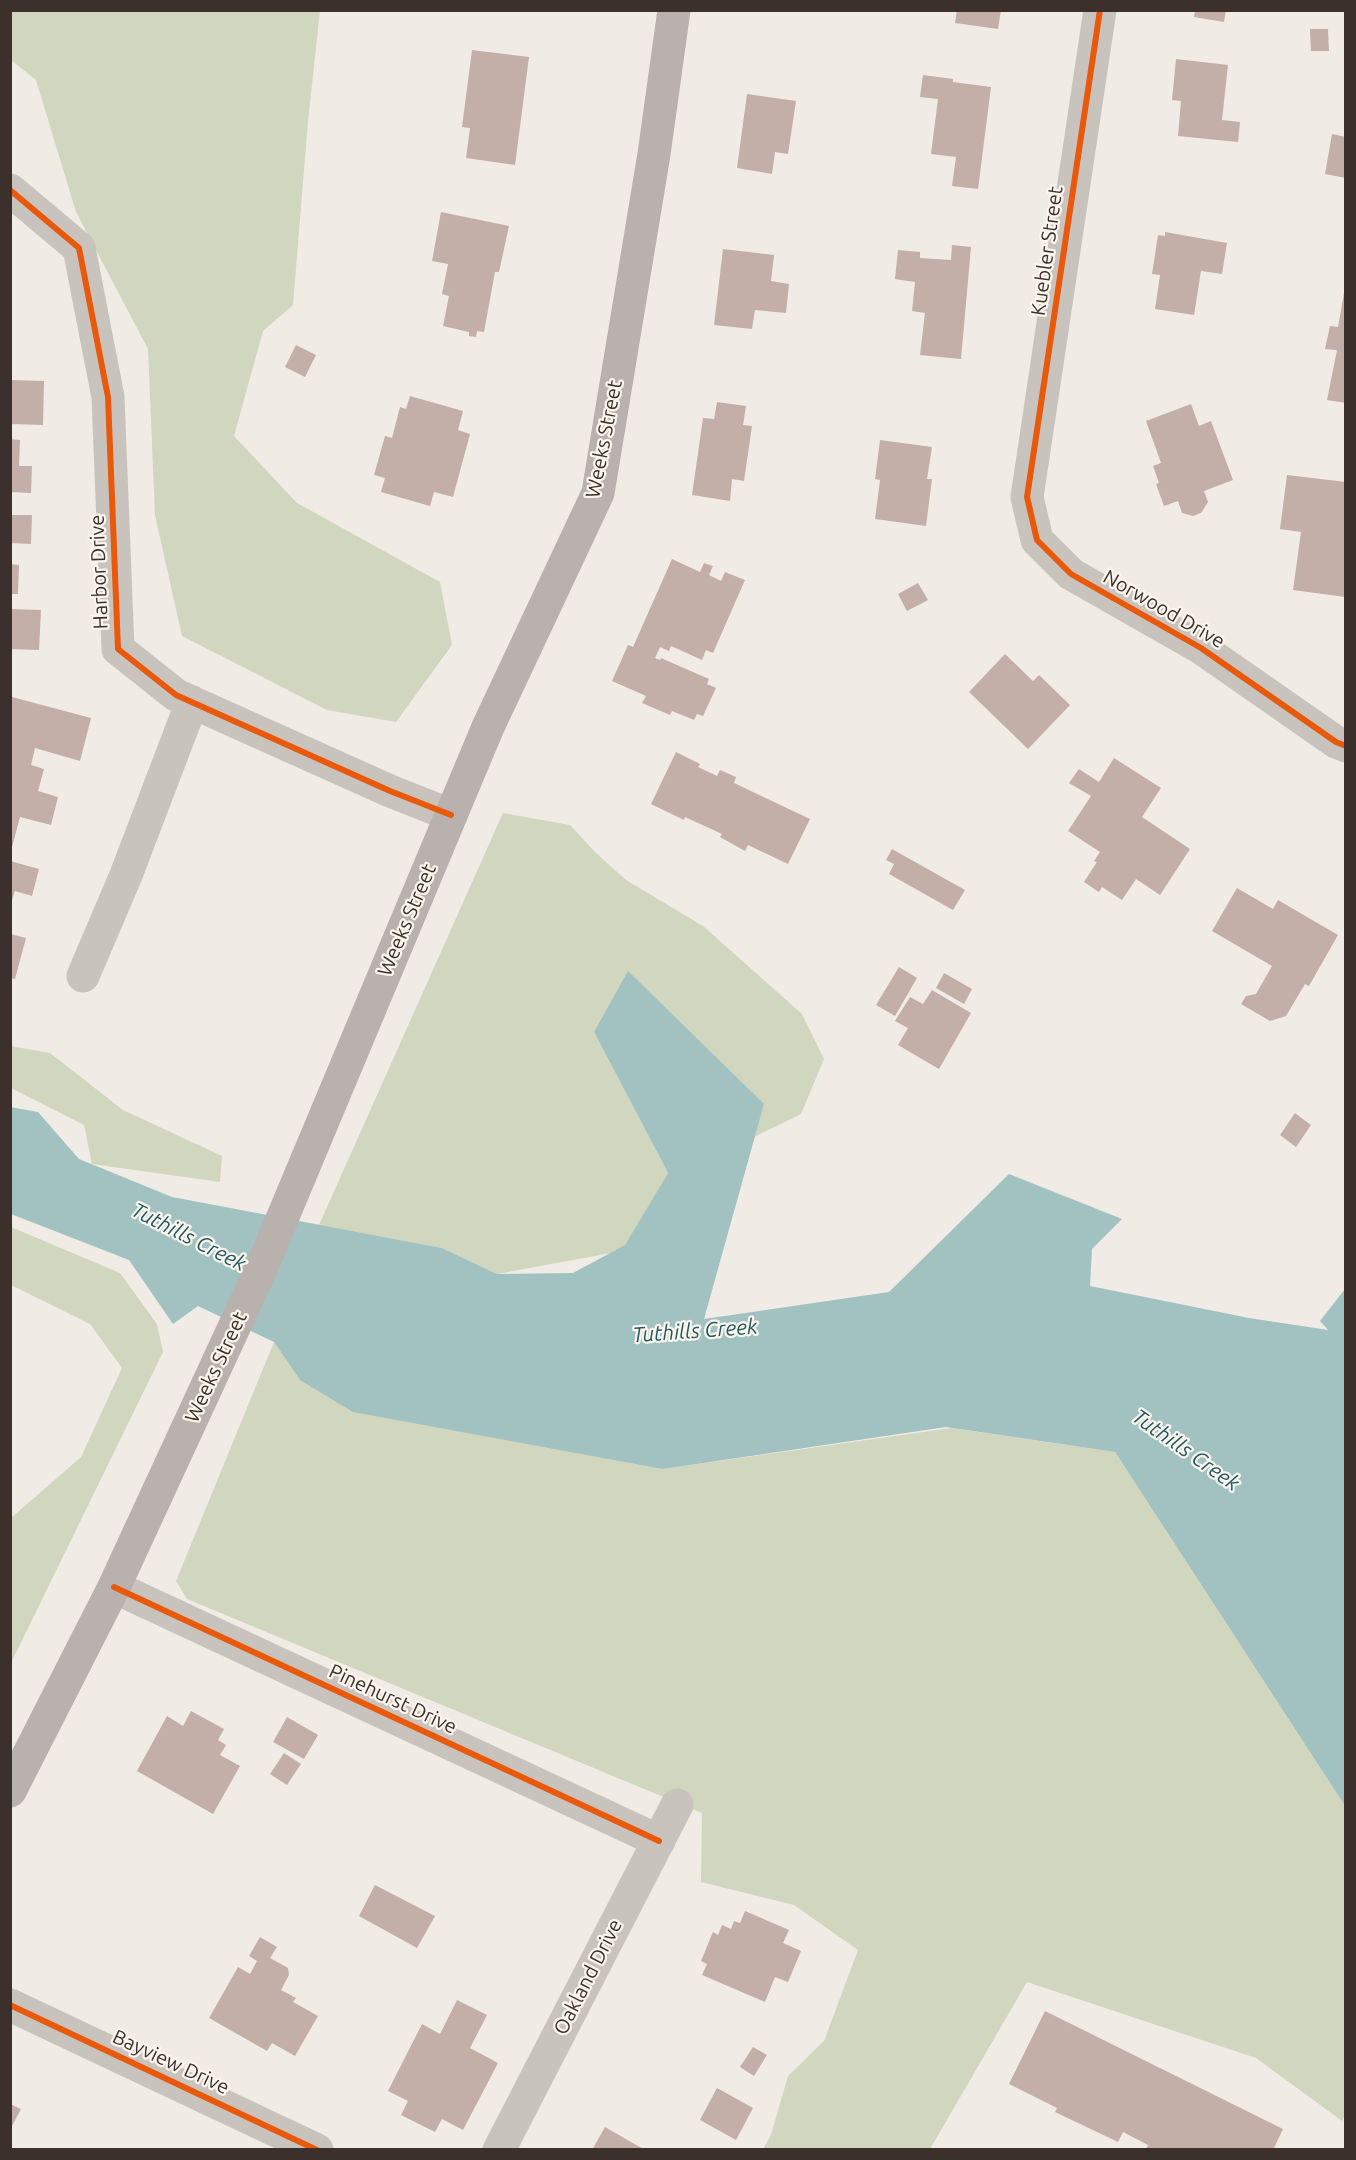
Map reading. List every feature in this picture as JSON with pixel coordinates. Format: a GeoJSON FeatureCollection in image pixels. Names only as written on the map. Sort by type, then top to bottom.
{"type":"FeatureCollection","features":[{"type":"Feature","properties":{"kind":"main road","name":"Weeks Street"},"geometry":{"type":"LineString","coordinates":[[10,1791],[114,1587],[261,1269],[488,727],[598,493],[654,154],[674,10]]}},
{"type":"Feature","properties":{"kind":"street","name":"Kuebler Street"},"geometry":{"type":"LineString","coordinates":[[1027,497],[1100,10]]}},
{"type":"Feature","properties":{"kind":"street","name":"Harbor Drive"},"geometry":{"type":"LineString","coordinates":[[10,190],[79,248],[108,397],[118,649],[176,695],[390,791],[451,815]]}},
{"type":"Feature","properties":{"kind":"street","name":"Norwood Drive"},"geometry":{"type":"LineString","coordinates":[[1027,497],[1037,540],[1071,574],[1201,648],[1336,742],[1346,746]]}},
{"type":"Feature","properties":{"kind":"street"},"geometry":{"type":"LineString","coordinates":[[83,976],[126,875],[192,702]]}},
{"type":"Feature","properties":{"kind":"street","name":"Pinehurst Drive"},"geometry":{"type":"LineString","coordinates":[[114,1587],[659,1841]]}},
{"type":"Feature","properties":{"kind":"street","name":"Oakland Drive"},"geometry":{"type":"LineString","coordinates":[[499,2150],[677,1805]]}},
{"type":"Feature","properties":{"kind":"street","name":"Bayview Drive"},"geometry":{"type":"LineString","coordinates":[[10,2005],[317,2150]]}},
{"type":"Feature","properties":{"kind":"green space"},"geometry":{"type":"Polygon","coordinates":[[[10,11],[320,11],[308,121],[293,305],[263,331],[234,436],[297,503],[440,582],[452,645],[396,722],[327,710],[182,636],[155,515],[148,349],[76,212],[36,80],[11,60],[10,11]]]}},
{"type":"Feature","properties":{"kind":"green space"},"geometry":{"type":"Polygon","coordinates":[[[503,813],[570,825],[626,880],[703,926],[802,1014],[824,1059],[801,1114],[754,1137],[764,1104],[594,1032],[668,1173],[625,1246],[611,1253],[497,1274],[442,1248],[319,1225],[503,813]]]}},
{"type":"Feature","properties":{"kind":"green space"},"geometry":{"type":"Polygon","coordinates":[[[10,1046],[50,1053],[123,1110],[222,1156],[220,1182],[92,1164],[84,1125],[11,1088],[10,1046]]]}},
{"type":"Feature","properties":{"kind":"green space"},"geometry":{"type":"Polygon","coordinates":[[[11,1227],[120,1273],[157,1324],[163,1352],[11,1663],[11,1518],[81,1457],[122,1368],[90,1324],[11,1285],[11,1227]]]}},
{"type":"Feature","properties":{"kind":"green space"},"geometry":{"type":"Polygon","coordinates":[[[274,1342],[300,1380],[663,1469],[951,1428],[1115,1452],[1345,1806],[1346,2113],[1342,2121],[1256,2058],[1027,1982],[930,2149],[763,2149],[771,2135],[788,2076],[824,2041],[858,1950],[794,1905],[701,1882],[702,1813],[187,1599],[176,1581],[274,1342]]]}},
{"type":"Feature","properties":{"kind":"water","name":"Tuthills Creek"},"geometry":{"type":"Polygon","coordinates":[[[628,971],[764,1104],[704,1319],[889,1292],[1009,1174],[1122,1219],[1092,1249],[1090,1286],[1249,1318],[1328,1330],[1320,1321],[1345,1289],[1345,1806],[1115,1452],[946,1427],[663,1469],[353,1412],[300,1380],[274,1342],[198,1306],[173,1324],[129,1260],[11,1214],[10,1107],[38,1112],[79,1159],[172,1197],[442,1248],[497,1274],[573,1273],[625,1245],[668,1173],[594,1032],[628,971]]]}},
{"type":"Feature","properties":{"kind":"building"},"geometry":{"type":"Polygon","coordinates":[[[957,10],[1001,10],[998,29],[955,23],[957,10]]]}},
{"type":"Feature","properties":{"kind":"building"},"geometry":{"type":"Polygon","coordinates":[[[1195,10],[1226,10],[1224,22],[1194,17],[1195,10]]]}},
{"type":"Feature","properties":{"kind":"building"},"geometry":{"type":"Polygon","coordinates":[[[1310,29],[1328,29],[1329,51],[1311,51],[1310,29]]]}},
{"type":"Feature","properties":{"kind":"building"},"geometry":{"type":"Polygon","coordinates":[[[472,50],[529,57],[515,165],[466,158],[470,128],[462,127],[472,50]]]}},
{"type":"Feature","properties":{"kind":"building"},"geometry":{"type":"Polygon","coordinates":[[[1176,59],[1228,65],[1222,120],[1240,122],[1238,142],[1178,136],[1181,101],[1172,100],[1176,59]]]}},
{"type":"Feature","properties":{"kind":"building"},"geometry":{"type":"Polygon","coordinates":[[[923,75],[991,87],[978,189],[952,186],[956,157],[931,154],[938,99],[920,97],[923,75]]]}},
{"type":"Feature","properties":{"kind":"building"},"geometry":{"type":"Polygon","coordinates":[[[747,94],[796,101],[788,154],[775,152],[772,174],[737,168],[747,94]]]}},
{"type":"Feature","properties":{"kind":"building"},"geometry":{"type":"Polygon","coordinates":[[[1332,134],[1346,137],[1346,178],[1325,174],[1332,134]]]}},
{"type":"Feature","properties":{"kind":"building"},"geometry":{"type":"Polygon","coordinates":[[[441,212],[509,226],[499,272],[495,272],[484,332],[477,331],[476,337],[469,336],[469,332],[443,326],[449,296],[442,294],[448,264],[432,261],[441,212]]]}},
{"type":"Feature","properties":{"kind":"building"},"geometry":{"type":"Polygon","coordinates":[[[1165,232],[1227,243],[1222,274],[1201,271],[1194,315],[1155,309],[1160,275],[1152,274],[1158,235],[1165,236],[1165,232]]]}},
{"type":"Feature","properties":{"kind":"building"},"geometry":{"type":"Polygon","coordinates":[[[952,245],[971,247],[961,359],[920,355],[925,313],[912,311],[915,282],[895,279],[898,250],[920,252],[920,258],[951,260],[952,245]]]}},
{"type":"Feature","properties":{"kind":"building"},"geometry":{"type":"Polygon","coordinates":[[[723,249],[774,255],[771,281],[789,284],[786,313],[755,310],[752,329],[714,325],[723,249]]]}},
{"type":"Feature","properties":{"kind":"building"},"geometry":{"type":"Polygon","coordinates":[[[1344,293],[1346,293],[1346,403],[1327,400],[1337,350],[1325,349],[1330,326],[1338,327],[1344,293]]]}},
{"type":"Feature","properties":{"kind":"building"},"geometry":{"type":"Polygon","coordinates":[[[296,345],[316,355],[305,377],[285,367],[296,345]]]}},
{"type":"Feature","properties":{"kind":"building"},"geometry":{"type":"Polygon","coordinates":[[[10,380],[44,381],[43,425],[10,424],[10,380]]]}},
{"type":"Feature","properties":{"kind":"building"},"geometry":{"type":"Polygon","coordinates":[[[410,396],[463,411],[458,430],[470,434],[453,497],[434,492],[430,506],[381,492],[385,478],[374,475],[385,436],[392,438],[400,407],[406,409],[410,396]]]}},
{"type":"Feature","properties":{"kind":"building"},"geometry":{"type":"Polygon","coordinates":[[[717,402],[746,406],[743,425],[752,426],[744,481],[732,479],[730,501],[692,495],[703,418],[714,419],[717,402]]]}},
{"type":"Feature","properties":{"kind":"building"},"geometry":{"type":"Polygon","coordinates":[[[1191,404],[1199,426],[1211,421],[1233,480],[1204,491],[1208,502],[1201,513],[1193,516],[1182,513],[1178,501],[1164,506],[1156,484],[1159,483],[1153,466],[1161,463],[1146,421],[1191,404]]]}},
{"type":"Feature","properties":{"kind":"building"},"geometry":{"type":"Polygon","coordinates":[[[10,439],[20,440],[19,466],[32,466],[31,493],[10,492],[10,439]]]}},
{"type":"Feature","properties":{"kind":"building"},"geometry":{"type":"Polygon","coordinates":[[[880,440],[932,447],[927,479],[932,479],[926,526],[875,519],[880,480],[875,479],[880,440]]]}},
{"type":"Feature","properties":{"kind":"building"},"geometry":{"type":"Polygon","coordinates":[[[1287,475],[1346,482],[1345,597],[1293,590],[1301,532],[1280,529],[1287,475]]]}},
{"type":"Feature","properties":{"kind":"building"},"geometry":{"type":"Polygon","coordinates":[[[10,515],[32,515],[31,544],[10,543],[10,515]]]}},
{"type":"Feature","properties":{"kind":"building"},"geometry":{"type":"Polygon","coordinates":[[[672,559],[700,572],[704,563],[713,566],[709,575],[721,581],[725,572],[745,580],[713,653],[706,650],[702,660],[671,646],[669,651],[660,647],[655,658],[660,660],[661,658],[709,679],[707,684],[716,688],[703,716],[697,714],[694,720],[672,711],[670,715],[642,703],[646,696],[612,681],[628,645],[633,647],[672,559]]]}},
{"type":"Feature","properties":{"kind":"building"},"geometry":{"type":"Polygon","coordinates":[[[10,564],[19,565],[18,594],[10,594],[10,564]]]}},
{"type":"Feature","properties":{"kind":"building"},"geometry":{"type":"Polygon","coordinates":[[[918,583],[928,600],[907,611],[898,594],[918,583]]]}},
{"type":"Feature","properties":{"kind":"building"},"geometry":{"type":"Polygon","coordinates":[[[10,609],[41,610],[39,650],[10,649],[10,609]]]}},
{"type":"Feature","properties":{"kind":"building"},"geometry":{"type":"Polygon","coordinates":[[[1005,654],[1033,681],[1039,675],[1070,705],[1028,749],[969,692],[1005,654]]]}},
{"type":"Feature","properties":{"kind":"building"},"geometry":{"type":"Polygon","coordinates":[[[12,697],[91,718],[80,761],[35,748],[31,765],[44,769],[38,791],[58,797],[51,825],[20,817],[11,851],[12,697]]]}},
{"type":"Feature","properties":{"kind":"building"},"geometry":{"type":"Polygon","coordinates":[[[676,752],[700,764],[698,767],[717,776],[720,770],[736,777],[734,783],[810,819],[788,864],[748,845],[745,851],[720,837],[722,834],[685,817],[684,820],[651,804],[676,752]]]}},
{"type":"Feature","properties":{"kind":"building"},"geometry":{"type":"Polygon","coordinates":[[[1114,758],[1161,788],[1142,817],[1190,849],[1160,895],[1136,879],[1122,900],[1102,887],[1099,892],[1084,882],[1097,862],[1094,861],[1100,852],[1068,831],[1091,796],[1069,783],[1079,769],[1099,782],[1114,758]]]}},
{"type":"Feature","properties":{"kind":"building"},"geometry":{"type":"Polygon","coordinates":[[[892,849],[965,890],[953,910],[889,874],[894,864],[886,860],[892,849]]]}},
{"type":"Feature","properties":{"kind":"building"},"geometry":{"type":"Polygon","coordinates":[[[10,861],[39,869],[32,896],[15,891],[11,903],[10,861]]]}},
{"type":"Feature","properties":{"kind":"building"},"geometry":{"type":"Polygon","coordinates":[[[1237,888],[1273,909],[1278,900],[1338,935],[1309,986],[1305,984],[1286,1016],[1270,1021],[1241,1004],[1246,996],[1256,994],[1272,966],[1212,931],[1237,888]]]}},
{"type":"Feature","properties":{"kind":"building"},"geometry":{"type":"Polygon","coordinates":[[[10,934],[26,938],[15,979],[10,978],[10,934]]]}},
{"type":"Feature","properties":{"kind":"building"},"geometry":{"type":"Polygon","coordinates":[[[899,967],[917,978],[895,1016],[876,1005],[899,967]]]}},
{"type":"Feature","properties":{"kind":"building"},"geometry":{"type":"Polygon","coordinates":[[[944,973],[972,989],[964,1004],[936,988],[944,973]]]}},
{"type":"Feature","properties":{"kind":"building"},"geometry":{"type":"Polygon","coordinates":[[[932,990],[971,1013],[939,1069],[898,1045],[908,1028],[895,1021],[910,997],[923,1004],[932,990]]]}},
{"type":"Feature","properties":{"kind":"building"},"geometry":{"type":"Polygon","coordinates":[[[1295,1113],[1311,1125],[1296,1147],[1280,1135],[1295,1113]]]}},
{"type":"Feature","properties":{"kind":"building"},"geometry":{"type":"Polygon","coordinates":[[[191,1711],[224,1729],[218,1740],[226,1745],[220,1755],[240,1766],[213,1814],[137,1771],[167,1716],[183,1726],[191,1711]]]}},
{"type":"Feature","properties":{"kind":"building"},"geometry":{"type":"Polygon","coordinates":[[[287,1717],[318,1735],[304,1759],[273,1742],[287,1717]]]}},
{"type":"Feature","properties":{"kind":"building"},"geometry":{"type":"Polygon","coordinates":[[[284,1753],[301,1764],[287,1785],[270,1774],[284,1753]]]}},
{"type":"Feature","properties":{"kind":"building"},"geometry":{"type":"Polygon","coordinates":[[[375,1885],[435,1916],[417,1948],[359,1916],[375,1885]]]}},
{"type":"Feature","properties":{"kind":"building"},"geometry":{"type":"Polygon","coordinates":[[[745,1911],[789,1930],[783,1943],[801,1951],[788,1982],[775,1977],[765,2002],[702,1975],[707,1964],[701,1961],[713,1932],[718,1935],[722,1925],[731,1929],[734,1921],[740,1923],[745,1911]]]}},
{"type":"Feature","properties":{"kind":"building"},"geometry":{"type":"Polygon","coordinates":[[[260,1937],[277,1947],[270,1958],[288,1968],[289,1975],[281,1990],[296,1998],[293,2002],[318,2016],[295,2056],[272,2043],[267,2051],[209,2018],[238,1967],[250,1974],[257,1961],[249,1956],[260,1937]]]}},
{"type":"Feature","properties":{"kind":"building"},"geometry":{"type":"Polygon","coordinates":[[[457,2000],[487,2015],[470,2048],[498,2063],[463,2130],[442,2119],[435,2132],[401,2115],[408,2101],[388,2091],[422,2024],[440,2034],[457,2000]]]}},
{"type":"Feature","properties":{"kind":"building"},"geometry":{"type":"Polygon","coordinates":[[[1045,2011],[1283,2129],[1273,2150],[1146,2150],[1148,2145],[1123,2132],[1118,2142],[1055,2112],[1057,2108],[1009,2084],[1045,2011]]]}},
{"type":"Feature","properties":{"kind":"building"},"geometry":{"type":"Polygon","coordinates":[[[753,2047],[767,2055],[754,2076],[740,2067],[753,2047]]]}},
{"type":"Feature","properties":{"kind":"building"},"geometry":{"type":"Polygon","coordinates":[[[717,2088],[753,2108],[736,2140],[700,2120],[717,2088]]]}},
{"type":"Feature","properties":{"kind":"building"},"geometry":{"type":"Polygon","coordinates":[[[10,2104],[21,2109],[10,2130],[10,2104]]]}},
{"type":"Feature","properties":{"kind":"building"},"geometry":{"type":"Polygon","coordinates":[[[605,2127],[645,2150],[592,2150],[605,2127]]]}},
{"type":"Feature","properties":{"kind":"cycle path"},"geometry":{"type":"LineString","coordinates":[[1100,10],[1027,497],[1037,540],[1071,574],[1201,648],[1336,742],[1346,746]]}},
{"type":"Feature","properties":{"kind":"cycle path"},"geometry":{"type":"LineString","coordinates":[[10,190],[79,248],[108,397],[118,649],[176,695],[390,791],[451,815]]}},
{"type":"Feature","properties":{"kind":"cycle path"},"geometry":{"type":"LineString","coordinates":[[114,1587],[659,1841]]}},
{"type":"Feature","properties":{"kind":"cycle path"},"geometry":{"type":"LineString","coordinates":[[10,2005],[317,2150]]}}]}
